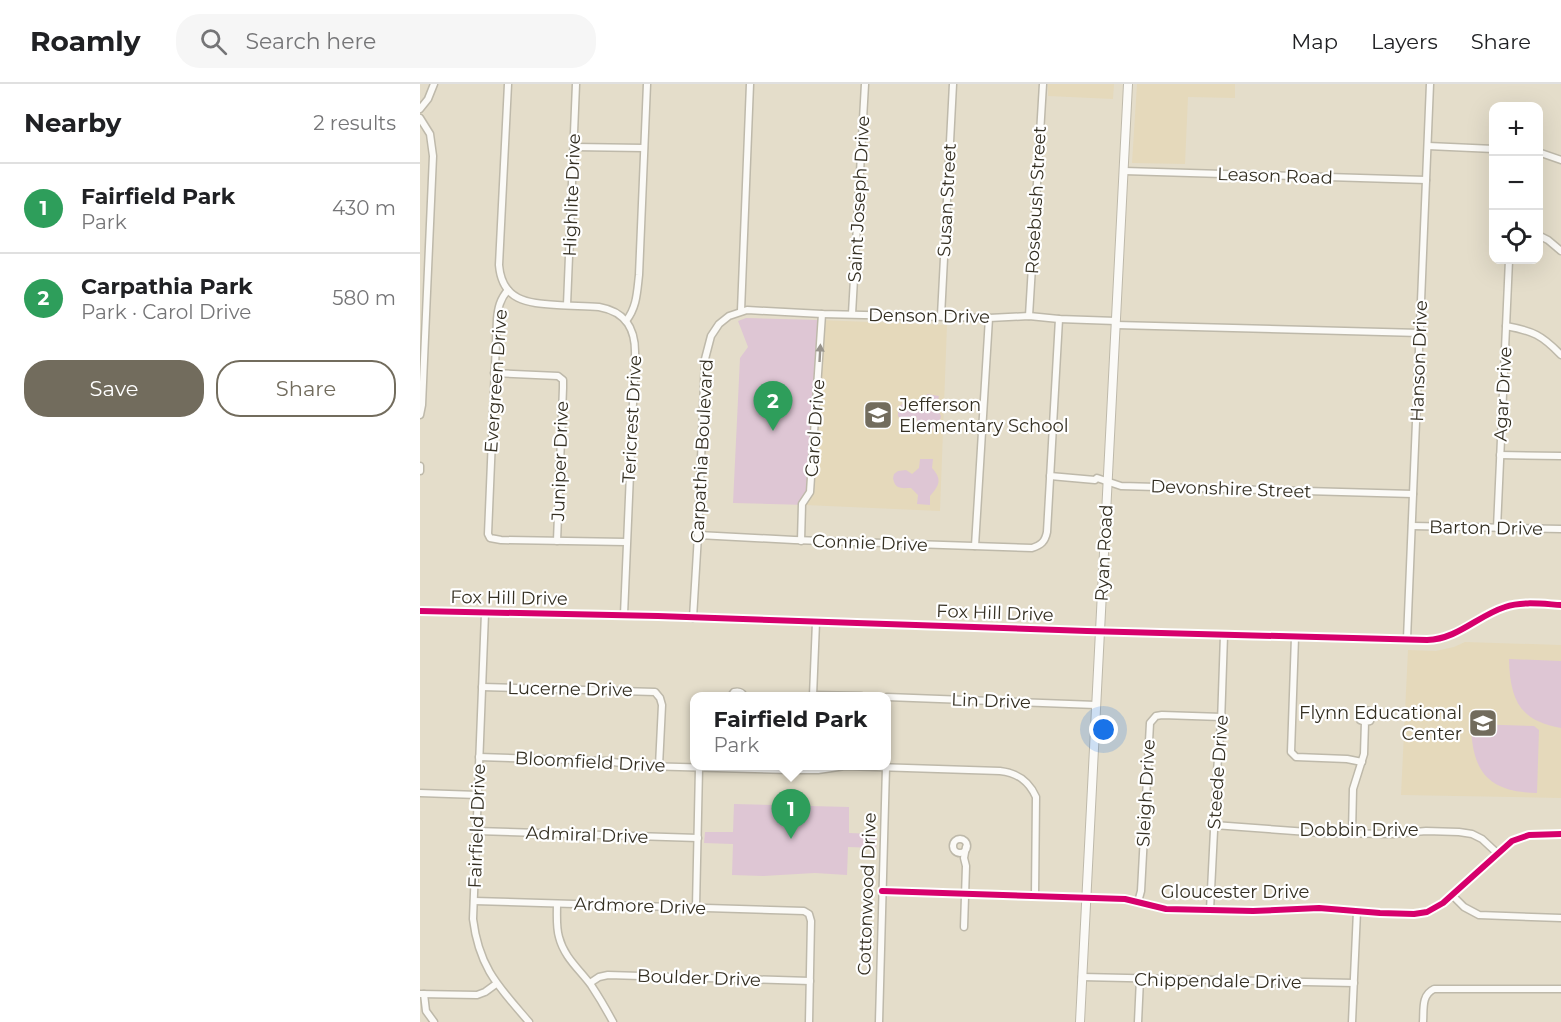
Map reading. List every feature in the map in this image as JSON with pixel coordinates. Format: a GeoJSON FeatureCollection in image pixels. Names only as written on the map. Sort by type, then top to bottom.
{"type":"FeatureCollection","features":[{"type":"Feature","properties":{"kind":"main road","name":"Ryan Road"},"geometry":{"type":"LineString","coordinates":[[1080,1022],[1128,84]]}},
{"type":"Feature","properties":{"kind":"street"},"geometry":{"type":"LineString","coordinates":[[420,109],[428,99],[434,84]]}},
{"type":"Feature","properties":{"kind":"street","name":"Evergreen Drive"},"geometry":{"type":"LineString","coordinates":[[508,84],[499,265],[503,282],[508,290],[503,296],[498,311],[487,527],[490,538],[557,541]]}},
{"type":"Feature","properties":{"kind":"street","name":"Highlite Drive"},"geometry":{"type":"LineString","coordinates":[[567,305],[576,84]]}},
{"type":"Feature","properties":{"kind":"street"},"geometry":{"type":"LineString","coordinates":[[508,290],[515,297],[530,303],[605,308],[616,312],[626,321],[634,309],[637,295],[647,84]]}},
{"type":"Feature","properties":{"kind":"street"},"geometry":{"type":"LineString","coordinates":[[741,311],[750,84]]}},
{"type":"Feature","properties":{"kind":"street","name":"Saint Joseph Drive"},"geometry":{"type":"LineString","coordinates":[[852,314],[865,84]]}},
{"type":"Feature","properties":{"kind":"street","name":"Susan Street"},"geometry":{"type":"LineString","coordinates":[[941,316],[953,84]]}},
{"type":"Feature","properties":{"kind":"street","name":"Rosebush Street"},"geometry":{"type":"LineString","coordinates":[[1029,316],[1043,84]]}},
{"type":"Feature","properties":{"kind":"street","name":"Hanson Drive"},"geometry":{"type":"LineString","coordinates":[[1407,639],[1430,84]]}},
{"type":"Feature","properties":{"kind":"street"},"geometry":{"type":"LineString","coordinates":[[420,118],[430,134],[433,156],[420,415]]}},
{"type":"Feature","properties":{"kind":"street"},"geometry":{"type":"LineString","coordinates":[[1428,146],[1489,149]]}},
{"type":"Feature","properties":{"kind":"street"},"geometry":{"type":"LineString","coordinates":[[574,147],[644,148]]}},
{"type":"Feature","properties":{"kind":"street"},"geometry":{"type":"LineString","coordinates":[[1543,153],[1561,160]]}},
{"type":"Feature","properties":{"kind":"street","name":"Leason Road"},"geometry":{"type":"LineString","coordinates":[[1124,171],[1426,180]]}},
{"type":"Feature","properties":{"kind":"street"},"geometry":{"type":"LineString","coordinates":[[1543,237],[1561,251]]}},
{"type":"Feature","properties":{"kind":"street","name":"Agar Drive"},"geometry":{"type":"LineString","coordinates":[[1497,528],[1509,264]]}},
{"type":"Feature","properties":{"kind":"street","name":"Denson Drive"},"geometry":{"type":"LineString","coordinates":[[741,311],[755,309],[822,314],[989,318],[1029,316],[1116,323],[1420,333]]}},
{"type":"Feature","properties":{"kind":"street","name":"Carpathia Boulevard"},"geometry":{"type":"LineString","coordinates":[[693,618],[705,358],[711,336],[719,324],[729,316],[741,311]]}},
{"type":"Feature","properties":{"kind":"street","name":"Carol Drive"},"geometry":{"type":"LineString","coordinates":[[801,541],[802,504],[810,492],[822,314]]}},
{"type":"Feature","properties":{"kind":"street"},"geometry":{"type":"LineString","coordinates":[[975,546],[989,318]]}},
{"type":"Feature","properties":{"kind":"street"},"geometry":{"type":"LineString","coordinates":[[1050,476],[1059,320]]}},
{"type":"Feature","properties":{"kind":"street","name":"Tericrest Drive"},"geometry":{"type":"LineString","coordinates":[[624,615],[635,347],[633,332],[626,321]]}},
{"type":"Feature","properties":{"kind":"street"},"geometry":{"type":"LineString","coordinates":[[1506,326],[1525,329],[1533,333],[1550,343],[1561,355]]}},
{"type":"Feature","properties":{"kind":"street","name":"Juniper Drive"},"geometry":{"type":"LineString","coordinates":[[494,373],[558,376],[562,380],[557,541]]}},
{"type":"Feature","properties":{"kind":"street"},"geometry":{"type":"LineString","coordinates":[[1500,455],[1561,456]]}},
{"type":"Feature","properties":{"kind":"street","name":"Connie Drive"},"geometry":{"type":"LineString","coordinates":[[698,535],[801,541],[1032,548],[1045,540],[1050,476]]}},
{"type":"Feature","properties":{"kind":"street","name":"Devonshire Street"},"geometry":{"type":"LineString","coordinates":[[1050,476],[1095,480],[1097,478],[1121,486],[1413,494]]}},
{"type":"Feature","properties":{"kind":"street","name":"Barton Drive"},"geometry":{"type":"LineString","coordinates":[[1412,526],[1561,530]]}},
{"type":"Feature","properties":{"kind":"street"},"geometry":{"type":"LineString","coordinates":[[557,541],[627,542]]}},
{"type":"Feature","properties":{"kind":"street","name":"Fox Hill Drive"},"geometry":{"type":"LineString","coordinates":[[420,611],[624,615],[1100,632],[1434,640],[1449,636],[1511,605],[1561,605]]}},
{"type":"Feature","properties":{"kind":"street","name":"Fairfield Drive"},"geometry":{"type":"LineString","coordinates":[[485,613],[473,919],[478,948],[486,966],[496,984],[529,1022]]}},
{"type":"Feature","properties":{"kind":"street"},"geometry":{"type":"LineString","coordinates":[[813,692],[816,622]]}},
{"type":"Feature","properties":{"kind":"street","name":"Steede Drive"},"geometry":{"type":"LineString","coordinates":[[1210,910],[1222,717],[1224,635]]}},
{"type":"Feature","properties":{"kind":"street"},"geometry":{"type":"LineString","coordinates":[[1295,637],[1291,753],[1296,757],[1347,759],[1362,762]]}},
{"type":"Feature","properties":{"kind":"street","name":"Lucerne Drive"},"geometry":{"type":"LineString","coordinates":[[482,687],[650,691],[658,694],[662,705],[659,766]]}},
{"type":"Feature","properties":{"kind":"street","name":"Lin Drive"},"geometry":{"type":"LineString","coordinates":[[891,697],[1096,705]]}},
{"type":"Feature","properties":{"kind":"street","name":"Sleigh Drive"},"geometry":{"type":"LineString","coordinates":[[1138,902],[1141,891],[1150,723],[1156,716],[1162,715],[1222,717]]}},
{"type":"Feature","properties":{"kind":"street"},"geometry":{"type":"LineString","coordinates":[[1352,833],[1353,789],[1362,762],[1365,723]]}},
{"type":"Feature","properties":{"kind":"street","name":"Bloomfield Drive"},"geometry":{"type":"LineString","coordinates":[[479,757],[606,760],[633,765],[690,768]]}},
{"type":"Feature","properties":{"kind":"street","name":"Bloomfield Drive"},"geometry":{"type":"LineString","coordinates":[[891,767],[1000,771],[1012,772],[1022,778],[1034,791],[1037,803],[1035,896]]}},
{"type":"Feature","properties":{"kind":"street"},"geometry":{"type":"LineString","coordinates":[[696,907],[699,770]]}},
{"type":"Feature","properties":{"kind":"street","name":"Cottonwood Drive"},"geometry":{"type":"LineString","coordinates":[[879,1022],[886,770]]}},
{"type":"Feature","properties":{"kind":"street"},"geometry":{"type":"LineString","coordinates":[[420,792],[477,795]]}},
{"type":"Feature","properties":{"kind":"street","name":"Dobbin Drive"},"geometry":{"type":"LineString","coordinates":[[1214,825],[1352,833],[1466,832],[1482,839],[1497,853]]}},
{"type":"Feature","properties":{"kind":"street","name":"Admiral Drive"},"geometry":{"type":"LineString","coordinates":[[476,831],[698,838]]}},
{"type":"Feature","properties":{"kind":"street","name":"Gloucester Drive"},"geometry":{"type":"LineString","coordinates":[[882,891],[1125,899],[1161,908],[1210,910],[1319,908],[1380,913],[1421,913],[1433,909],[1452,895],[1505,845],[1518,837],[1561,834]]}},
{"type":"Feature","properties":{"kind":"street"},"geometry":{"type":"LineString","coordinates":[[964,858],[955,851],[953,845],[958,839],[964,841],[966,847],[964,927]]}},
{"type":"Feature","properties":{"kind":"street"},"geometry":{"type":"LineString","coordinates":[[955,851],[962,852],[966,847]]}},
{"type":"Feature","properties":{"kind":"street"},"geometry":{"type":"LineString","coordinates":[[1452,895],[1464,907],[1479,915],[1561,918]]}},
{"type":"Feature","properties":{"kind":"street","name":"Ardmore Drive"},"geometry":{"type":"LineString","coordinates":[[474,901],[801,910],[807,912],[812,921],[810,981]]}},
{"type":"Feature","properties":{"kind":"street"},"geometry":{"type":"LineString","coordinates":[[557,904],[557,927],[561,945],[569,960],[590,983],[613,1022]]}},
{"type":"Feature","properties":{"kind":"street"},"geometry":{"type":"LineString","coordinates":[[1352,1022],[1357,911]]}},
{"type":"Feature","properties":{"kind":"street","name":"Boulder Drive"},"geometry":{"type":"LineString","coordinates":[[590,983],[599,976],[608,975],[810,981]]}},
{"type":"Feature","properties":{"kind":"street","name":"Chippendale Drive"},"geometry":{"type":"LineString","coordinates":[[1082,977],[1354,983]]}},
{"type":"Feature","properties":{"kind":"street"},"geometry":{"type":"LineString","coordinates":[[1138,1022],[1140,979]]}},
{"type":"Feature","properties":{"kind":"street"},"geometry":{"type":"LineString","coordinates":[[808,1022],[810,981]]}},
{"type":"Feature","properties":{"kind":"street"},"geometry":{"type":"LineString","coordinates":[[434,1022],[426,1011],[422,994],[477,995],[496,984]]}},
{"type":"Feature","properties":{"kind":"street"},"geometry":{"type":"LineString","coordinates":[[1423,1022],[1425,999],[1434,989],[1561,989]]}},
{"type":"Feature","properties":{"kind":"shaded area"},"geometry":{"type":"Polygon","coordinates":[[[1048,84],[1114,84],[1113,99],[1048,96],[1048,84]]]}},
{"type":"Feature","properties":{"kind":"shaded area"},"geometry":{"type":"Polygon","coordinates":[[[1137,84],[1235,84],[1235,98],[1188,97],[1185,164],[1132,163],[1137,84]]]}},
{"type":"Feature","properties":{"kind":"shaded area"},"geometry":{"type":"Polygon","coordinates":[[[746,318],[819,320],[805,505],[733,503],[740,358],[748,347],[738,321],[746,318]]]}},
{"type":"Feature","properties":{"kind":"shaded area","name":"Jefferson Elementary School"},"geometry":{"type":"Polygon","coordinates":[[[819,320],[947,325],[940,511],[805,505],[819,320]]]}},
{"type":"Feature","properties":{"kind":"shaded area"},"geometry":{"type":"Polygon","coordinates":[[[927,394],[939,396],[936,407],[941,416],[938,425],[933,429],[922,427],[918,424],[916,416],[913,421],[902,421],[898,416],[901,404],[905,402],[917,407],[925,404],[927,394]]]}},
{"type":"Feature","properties":{"kind":"shaded area"},"geometry":{"type":"Polygon","coordinates":[[[920,459],[933,459],[932,468],[938,479],[938,485],[930,496],[930,505],[917,504],[918,495],[911,488],[897,486],[893,478],[898,471],[906,470],[912,474],[919,468],[920,459]]]}},
{"type":"Feature","properties":{"kind":"shaded area","name":"Flynn Educational Center"},"geometry":{"type":"Polygon","coordinates":[[[1465,642],[1561,645],[1561,798],[1401,795],[1408,650],[1436,651],[1465,642]]]}},
{"type":"Feature","properties":{"kind":"shaded area"},"geometry":{"type":"Polygon","coordinates":[[[1509,659],[1561,661],[1561,728],[1547,725],[1526,714],[1515,697],[1509,659]]]}},
{"type":"Feature","properties":{"kind":"shaded area"},"geometry":{"type":"Polygon","coordinates":[[[1471,724],[1534,726],[1539,730],[1537,793],[1506,789],[1486,776],[1479,767],[1475,755],[1471,724]]]}},
{"type":"Feature","properties":{"kind":"shaded area"},"geometry":{"type":"Polygon","coordinates":[[[734,804],[849,807],[849,833],[877,834],[876,848],[848,847],[847,875],[815,873],[732,875],[733,844],[704,843],[705,832],[733,832],[734,804]]]}},
{"type":"Feature","properties":{"kind":"cycle path"},"geometry":{"type":"LineString","coordinates":[[420,611],[658,616],[1427,640],[1448,636],[1495,611],[1512,605],[1533,603],[1561,605]]}},
{"type":"Feature","properties":{"kind":"cycle path"},"geometry":{"type":"LineString","coordinates":[[882,891],[1125,899],[1166,909],[1253,911],[1319,908],[1414,914],[1427,912],[1443,903],[1512,841],[1529,835],[1561,834]]}},
{"type":"Feature","properties":{"kind":"place","name":"Jefferson Elementary School"},"geometry":{"type":"Point","coordinates":[878,415]}},
{"type":"Feature","properties":{"kind":"place","name":"Carpathia Park"},"geometry":{"type":"Point","coordinates":[773,431]}},
{"type":"Feature","properties":{"kind":"place","name":"Flynn Educational Center"},"geometry":{"type":"Point","coordinates":[1483,723]}},
{"type":"Feature","properties":{"kind":"place","name":"Fairfield Park"},"geometry":{"type":"Point","coordinates":[791,839]}}]}
